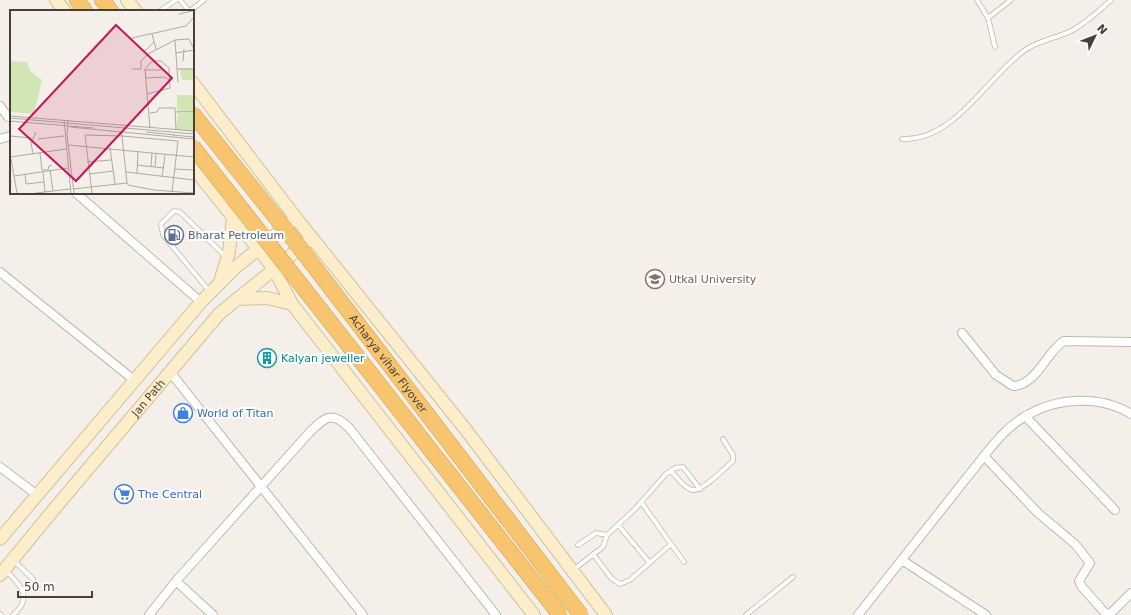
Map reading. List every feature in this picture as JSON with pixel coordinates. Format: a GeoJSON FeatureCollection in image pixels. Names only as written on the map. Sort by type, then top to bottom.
{"type":"FeatureCollection","features":[{"type":"Feature","properties":{"kind":"highway"},"geometry":{"type":"LineString","coordinates":[[77,0],[85,10]]}},
{"type":"Feature","properties":{"kind":"highway"},"geometry":{"type":"LineString","coordinates":[[102,0],[110,10]]}},
{"type":"Feature","properties":{"kind":"highway","name":"Acharya vihar Flyover"},"geometry":{"type":"LineString","coordinates":[[194,115],[293,239],[581,615]]}},
{"type":"Feature","properties":{"kind":"highway","name":"Acharya vihar Flyover"},"geometry":{"type":"LineString","coordinates":[[194,148],[560,615]]}},
{"type":"Feature","properties":{"kind":"street"},"geometry":{"type":"LineString","coordinates":[[56,0],[64,10]]}},
{"type":"Feature","properties":{"kind":"street"},"geometry":{"type":"LineString","coordinates":[[126,0],[135,10]]}},
{"type":"Feature","properties":{"kind":"street"},"geometry":{"type":"LineString","coordinates":[[194,84],[296,218],[466,430],[606,615]]}},
{"type":"Feature","properties":{"kind":"street"},"geometry":{"type":"LineString","coordinates":[[0,106],[8,117]]}},
{"type":"Feature","properties":{"kind":"street"},"geometry":{"type":"LineString","coordinates":[[0,139],[10,136]]}},
{"type":"Feature","properties":{"kind":"street"},"geometry":{"type":"LineString","coordinates":[[194,168],[274,269],[292,304],[534,615]]}},
{"type":"Feature","properties":{"kind":"street"},"geometry":{"type":"LineString","coordinates":[[77,194],[201,302]]}},
{"type":"Feature","properties":{"kind":"street","name":"Jan Path"},"geometry":{"type":"LineString","coordinates":[[0,539],[201,302],[220,283],[296,218]]}},
{"type":"Feature","properties":{"kind":"street"},"geometry":{"type":"LineString","coordinates":[[220,283],[228,258],[233,219]]}},
{"type":"Feature","properties":{"kind":"street","name":"Jan Path"},"geometry":{"type":"LineString","coordinates":[[2,572],[171,373],[219,314],[312,237]]}},
{"type":"Feature","properties":{"kind":"street"},"geometry":{"type":"LineString","coordinates":[[0,272],[134,380]]}},
{"type":"Feature","properties":{"kind":"street"},"geometry":{"type":"LineString","coordinates":[[237,299],[267,298],[292,304]]}},
{"type":"Feature","properties":{"kind":"street"},"geometry":{"type":"LineString","coordinates":[[962,333],[996,375],[1013,386],[1023,383],[1030,378],[1056,347],[1064,341],[1131,342]]}},
{"type":"Feature","properties":{"kind":"street"},"geometry":{"type":"LineString","coordinates":[[171,373],[363,615]]}},
{"type":"Feature","properties":{"kind":"street"},"geometry":{"type":"LineString","coordinates":[[858,615],[984,456],[998,440],[1025,416],[1050,406],[1077,401],[1099,401],[1119,407],[1131,414]]}},
{"type":"Feature","properties":{"kind":"street"},"geometry":{"type":"LineString","coordinates":[[1025,416],[1115,510]]}},
{"type":"Feature","properties":{"kind":"street"},"geometry":{"type":"LineString","coordinates":[[149,615],[176,581],[308,433],[325,419],[332,417],[341,419],[350,429],[496,615]]}},
{"type":"Feature","properties":{"kind":"street"},"geometry":{"type":"LineString","coordinates":[[984,456],[1038,513],[1075,544],[1090,563],[1079,581],[1082,587],[1108,615],[1131,593]]}},
{"type":"Feature","properties":{"kind":"street"},"geometry":{"type":"LineString","coordinates":[[0,467],[37,495]]}},
{"type":"Feature","properties":{"kind":"street"},"geometry":{"type":"LineString","coordinates":[[902,560],[986,615]]}},
{"type":"Feature","properties":{"kind":"street"},"geometry":{"type":"LineString","coordinates":[[176,581],[213,615]]}},
{"type":"Feature","properties":{"kind":"lane"},"geometry":{"type":"LineString","coordinates":[[161,10],[176,0]]}},
{"type":"Feature","properties":{"kind":"lane"},"geometry":{"type":"LineString","coordinates":[[180,0],[188,10]]}},
{"type":"Feature","properties":{"kind":"lane"},"geometry":{"type":"LineString","coordinates":[[190,10],[204,0]]}},
{"type":"Feature","properties":{"kind":"lane"},"geometry":{"type":"LineString","coordinates":[[977,0],[988,18],[995,47]]}},
{"type":"Feature","properties":{"kind":"lane"},"geometry":{"type":"LineString","coordinates":[[988,18],[1011,0]]}},
{"type":"Feature","properties":{"kind":"lane"},"geometry":{"type":"LineString","coordinates":[[902,139],[926,137],[946,124],[979,96],[1010,61],[1027,49],[1072,30],[1093,17],[1111,0]]}},
{"type":"Feature","properties":{"kind":"lane"},"geometry":{"type":"LineString","coordinates":[[211,292],[163,235],[161,224],[174,211],[180,212],[228,258]]}},
{"type":"Feature","properties":{"kind":"lane"},"geometry":{"type":"LineString","coordinates":[[671,470],[688,488],[693,490],[700,489],[733,461],[733,454],[723,439]]}},
{"type":"Feature","properties":{"kind":"lane"},"geometry":{"type":"LineString","coordinates":[[572,570],[603,547],[607,536],[619,526],[671,470],[683,467],[700,489]]}},
{"type":"Feature","properties":{"kind":"lane"},"geometry":{"type":"LineString","coordinates":[[642,502],[670,545],[684,562]]}},
{"type":"Feature","properties":{"kind":"lane"},"geometry":{"type":"LineString","coordinates":[[619,526],[648,562]]}},
{"type":"Feature","properties":{"kind":"lane"},"geometry":{"type":"LineString","coordinates":[[578,545],[596,533],[607,536]]}},
{"type":"Feature","properties":{"kind":"lane"},"geometry":{"type":"LineString","coordinates":[[593,554],[612,579],[620,584],[630,580],[648,562],[670,545]]}},
{"type":"Feature","properties":{"kind":"lane"},"geometry":{"type":"LineString","coordinates":[[12,560],[33,579]]}},
{"type":"Feature","properties":{"kind":"lane"},"geometry":{"type":"LineString","coordinates":[[2,572],[21,586],[24,593],[22,604],[13,615]]}},
{"type":"Feature","properties":{"kind":"lane"},"geometry":{"type":"LineString","coordinates":[[746,615],[793,577]]}},
{"type":"Feature","properties":{"kind":"place","name":"Bharat Petroleum"},"geometry":{"type":"Point","coordinates":[174,235]}},
{"type":"Feature","properties":{"kind":"place","name":"Utkal University"},"geometry":{"type":"Point","coordinates":[655,279]}},
{"type":"Feature","properties":{"kind":"place","name":"Kalyan jeweller"},"geometry":{"type":"Point","coordinates":[267,358]}},
{"type":"Feature","properties":{"kind":"place","name":"World of Titan"},"geometry":{"type":"Point","coordinates":[183,413]}},
{"type":"Feature","properties":{"kind":"place","name":"The Central"},"geometry":{"type":"Point","coordinates":[124,494]}}]}
